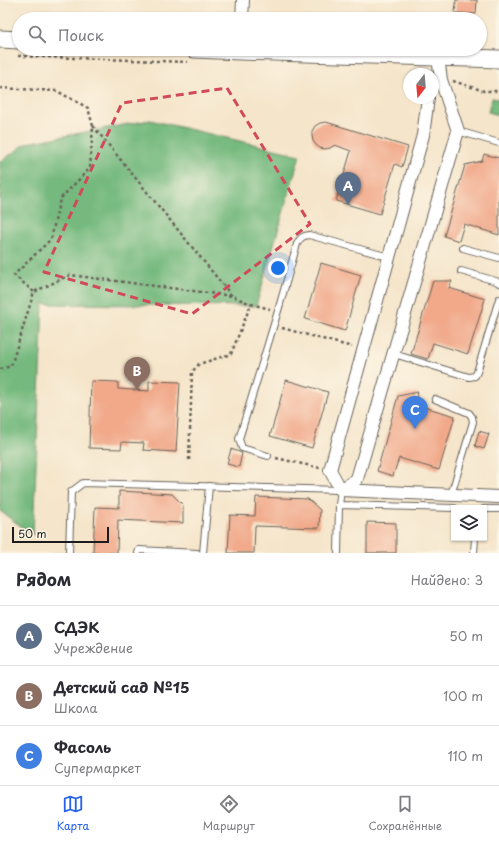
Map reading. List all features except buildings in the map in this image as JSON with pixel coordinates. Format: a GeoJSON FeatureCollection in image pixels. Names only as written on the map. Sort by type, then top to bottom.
{"type":"FeatureCollection","features":[{"type":"Feature","properties":{"kind":"main road"},"geometry":{"type":"LineString","coordinates":[[0,39],[12,40]]}},
{"type":"Feature","properties":{"kind":"main road"},"geometry":{"type":"LineString","coordinates":[[410,56],[499,59]]}},
{"type":"Feature","properties":{"kind":"street"},"geometry":{"type":"LineString","coordinates":[[242,12],[243,0]]}},
{"type":"Feature","properties":{"kind":"street"},"geometry":{"type":"LineString","coordinates":[[437,68],[438,57]]}},
{"type":"Feature","properties":{"kind":"street"},"geometry":{"type":"LineString","coordinates":[[341,490],[357,479],[458,131],[439,84]]}},
{"type":"Feature","properties":{"kind":"street"},"geometry":{"type":"LineString","coordinates":[[341,490],[330,470],[423,136],[427,104]]}},
{"type":"Feature","properties":{"kind":"street"},"geometry":{"type":"LineString","coordinates":[[341,490],[499,497]]}},
{"type":"Feature","properties":{"kind":"lane"},"geometry":{"type":"LineString","coordinates":[[458,131],[499,143]]}},
{"type":"Feature","properties":{"kind":"lane"},"geometry":{"type":"LineString","coordinates":[[268,456],[242,448],[238,439],[299,239],[303,236],[309,235],[389,257]]}},
{"type":"Feature","properties":{"kind":"lane"},"geometry":{"type":"LineString","coordinates":[[463,248],[499,258]]}},
{"type":"Feature","properties":{"kind":"lane"},"geometry":{"type":"LineString","coordinates":[[461,271],[499,283]]}},
{"type":"Feature","properties":{"kind":"lane"},"geometry":{"type":"LineString","coordinates":[[394,354],[469,378],[475,376],[499,299]]}},
{"type":"Feature","properties":{"kind":"lane"},"geometry":{"type":"LineString","coordinates":[[435,399],[469,413],[473,422],[451,495]]}},
{"type":"Feature","properties":{"kind":"lane"},"geometry":{"type":"LineString","coordinates":[[69,553],[71,492],[83,483],[341,490],[339,505],[338,553]]}},
{"type":"Feature","properties":{"kind":"lane"},"geometry":{"type":"LineString","coordinates":[[203,553],[209,486]]}},
{"type":"Feature","properties":{"kind":"lane"},"geometry":{"type":"LineString","coordinates":[[339,505],[451,508]]}},
{"type":"Feature","properties":{"kind":"lane"},"geometry":{"type":"LineString","coordinates":[[487,509],[499,509]]}},
{"type":"Feature","properties":{"kind":"lane"},"geometry":{"type":"LineString","coordinates":[[474,553],[475,541]]}},
{"type":"Feature","properties":{"kind":"lane"},"geometry":{"type":"LineString","coordinates":[[138,553],[139,550],[196,553]]}},
{"type":"Feature","properties":{"kind":"path"},"geometry":{"type":"LineString","coordinates":[[439,78],[484,91],[499,91]]}},
{"type":"Feature","properties":{"kind":"path"},"geometry":{"type":"LineString","coordinates":[[0,88],[57,91],[88,108],[93,126],[90,168],[60,199],[51,238],[14,275],[34,292]]}},
{"type":"Feature","properties":{"kind":"path"},"geometry":{"type":"LineString","coordinates":[[93,126],[232,296]]}},
{"type":"Feature","properties":{"kind":"path"},"geometry":{"type":"LineString","coordinates":[[0,369],[11,366],[34,292],[70,275],[232,296],[251,304],[278,311]]}},
{"type":"Feature","properties":{"kind":"path"},"geometry":{"type":"LineString","coordinates":[[189,460],[192,372],[199,364],[231,354],[251,304]]}},
{"type":"Feature","properties":{"kind":"path"},"geometry":{"type":"LineString","coordinates":[[273,325],[363,350]]}},
{"type":"Feature","properties":{"kind":"path"},"geometry":{"type":"LineString","coordinates":[[268,456],[330,470]]}},
{"type":"Feature","properties":{"kind":"highlighted area"},"geometry":{"type":"Polygon","coordinates":[[[227,88],[310,224],[192,314],[44,272],[122,103],[227,88]]]}},
{"type":"Feature","properties":{"kind":"green space"},"geometry":{"type":"Polygon","coordinates":[[[492,98],[499,99],[499,115],[488,112],[492,98]]]}},
{"type":"Feature","properties":{"kind":"green space"},"geometry":{"type":"Polygon","coordinates":[[[150,120],[300,155],[256,306],[43,304],[33,535],[0,511],[0,162],[27,143],[150,120]]]}},
{"type":"Feature","properties":{"kind":"place","name":"СДЭК"},"geometry":{"type":"Point","coordinates":[348,205]}},
{"type":"Feature","properties":{"kind":"place","name":"Детский сад №15"},"geometry":{"type":"Point","coordinates":[137,390]}},
{"type":"Feature","properties":{"kind":"place","name":"Фасоль"},"geometry":{"type":"Point","coordinates":[415,429]}}]}
